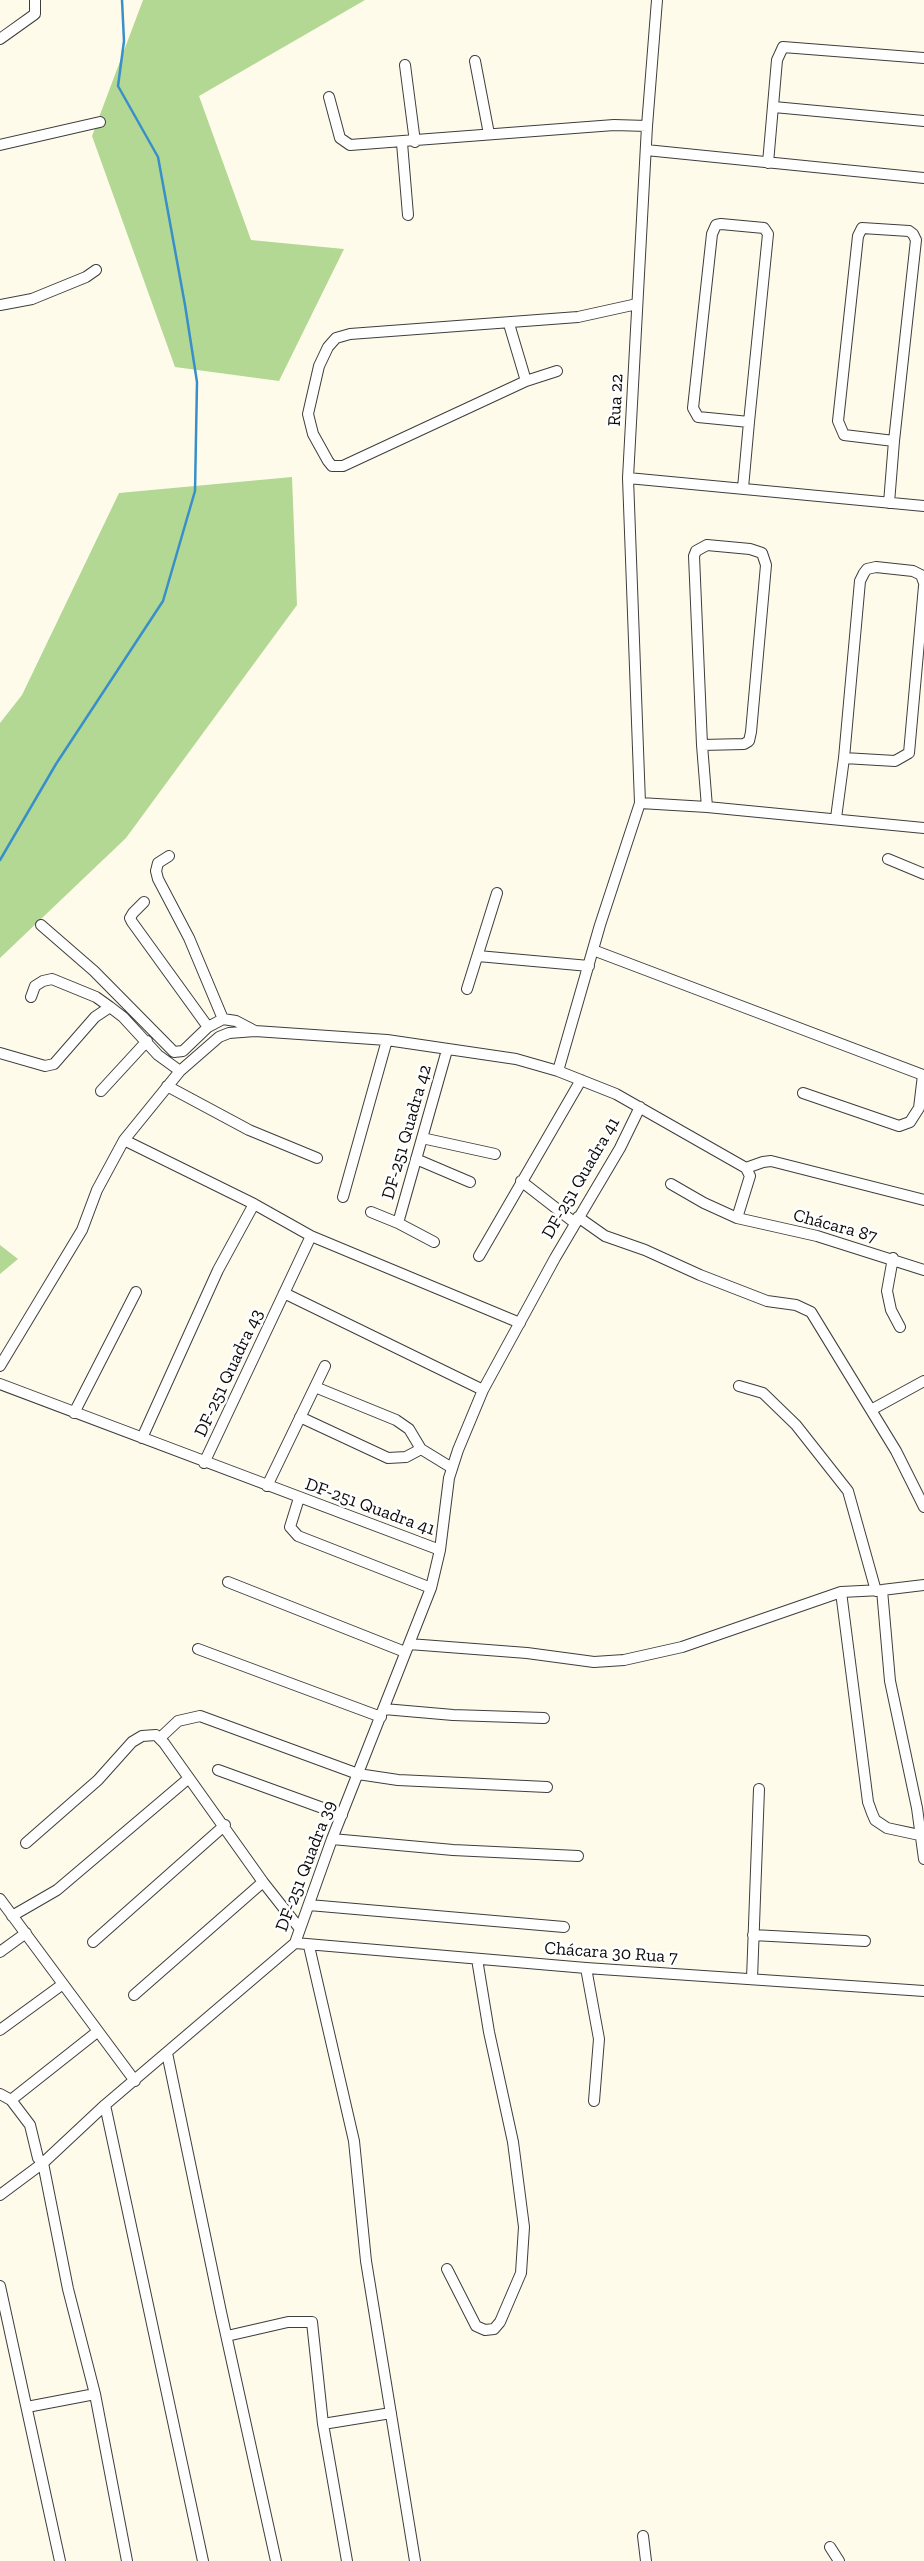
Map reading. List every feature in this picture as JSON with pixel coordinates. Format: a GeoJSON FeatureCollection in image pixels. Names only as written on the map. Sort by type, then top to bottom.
{"type":"FeatureCollection","features":[{"type":"Feature","properties":{"kind":"street"},"geometry":{"type":"LineString","coordinates":[[0,39],[35,14],[35,0]]}},
{"type":"Feature","properties":{"kind":"street","name":"Rua 22"},"geometry":{"type":"LineString","coordinates":[[558,1071],[593,950],[640,803],[628,478],[646,126],[657,0]]}},
{"type":"Feature","properties":{"kind":"street"},"geometry":{"type":"LineString","coordinates":[[768,163],[778,53],[786,46],[924,58]]}},
{"type":"Feature","properties":{"kind":"street"},"geometry":{"type":"LineString","coordinates":[[475,61],[489,134]]}},
{"type":"Feature","properties":{"kind":"street"},"geometry":{"type":"LineString","coordinates":[[405,65],[415,142]]}},
{"type":"Feature","properties":{"kind":"street"},"geometry":{"type":"LineString","coordinates":[[329,96],[340,138],[344,143],[350,145],[402,143],[489,134],[614,125],[646,126]]}},
{"type":"Feature","properties":{"kind":"street"},"geometry":{"type":"LineString","coordinates":[[774,108],[924,121]]}},
{"type":"Feature","properties":{"kind":"street"},"geometry":{"type":"LineString","coordinates":[[0,145],[100,122]]}},
{"type":"Feature","properties":{"kind":"street"},"geometry":{"type":"LineString","coordinates":[[402,143],[408,215]]}},
{"type":"Feature","properties":{"kind":"street"},"geometry":{"type":"LineString","coordinates":[[646,150],[924,178]]}},
{"type":"Feature","properties":{"kind":"street"},"geometry":{"type":"LineString","coordinates":[[743,488],[768,234],[764,228],[721,224],[716,225],[712,234],[693,408],[698,417],[749,422]]}},
{"type":"Feature","properties":{"kind":"street"},"geometry":{"type":"LineString","coordinates":[[889,503],[916,240],[913,234],[908,231],[862,228],[858,236],[838,421],[844,435],[894,441]]}},
{"type":"Feature","properties":{"kind":"street"},"geometry":{"type":"LineString","coordinates":[[0,305],[32,299],[86,278],[96,270]]}},
{"type":"Feature","properties":{"kind":"street"},"geometry":{"type":"LineString","coordinates":[[557,371],[526,380],[343,466],[332,466],[328,461],[313,434],[308,414],[319,366],[328,347],[336,338],[350,334],[509,324],[578,317],[637,304]]}},
{"type":"Feature","properties":{"kind":"street"},"geometry":{"type":"LineString","coordinates":[[509,324],[526,380]]}},
{"type":"Feature","properties":{"kind":"street"},"geometry":{"type":"LineString","coordinates":[[628,478],[924,506]]}},
{"type":"Feature","properties":{"kind":"street"},"geometry":{"type":"LineString","coordinates":[[702,745],[744,744],[749,741],[752,732],[766,565],[762,553],[750,549],[708,545],[696,551],[694,556],[702,745],[707,807]]}},
{"type":"Feature","properties":{"kind":"street"},"geometry":{"type":"LineString","coordinates":[[836,818],[844,758],[860,581],[867,569],[876,567],[913,571],[921,575],[924,585],[909,753],[895,761],[844,758]]}},
{"type":"Feature","properties":{"kind":"street"},"geometry":{"type":"LineString","coordinates":[[640,803],[836,818],[924,828]]}},
{"type":"Feature","properties":{"kind":"street"},"geometry":{"type":"LineString","coordinates":[[169,856],[158,863],[156,871],[158,879],[189,938],[223,1019]]}},
{"type":"Feature","properties":{"kind":"street"},"geometry":{"type":"LineString","coordinates":[[888,859],[924,874]]}},
{"type":"Feature","properties":{"kind":"street"},"geometry":{"type":"LineString","coordinates":[[467,989],[497,893]]}},
{"type":"Feature","properties":{"kind":"street"},"geometry":{"type":"LineString","coordinates":[[144,902],[130,918],[132,922],[208,1027]]}},
{"type":"Feature","properties":{"kind":"street"},"geometry":{"type":"LineString","coordinates":[[41,925],[94,971],[174,1052],[183,1051],[208,1027],[223,1019],[236,1021],[255,1031]]}},
{"type":"Feature","properties":{"kind":"street"},"geometry":{"type":"LineString","coordinates":[[593,950],[923,1075],[921,1108],[910,1122],[899,1126],[803,1093]]}},
{"type":"Feature","properties":{"kind":"street"},"geometry":{"type":"LineString","coordinates":[[478,956],[589,966]]}},
{"type":"Feature","properties":{"kind":"street"},"geometry":{"type":"LineString","coordinates":[[30,997],[35,986],[43,981],[52,979],[96,997],[110,1007],[147,1041],[158,1056],[180,1071]]}},
{"type":"Feature","properties":{"kind":"street"},"geometry":{"type":"LineString","coordinates":[[0,1053],[45,1066],[54,1064],[95,1017],[110,1007]]}},
{"type":"Feature","properties":{"kind":"street"},"geometry":{"type":"LineString","coordinates":[[0,1366],[82,1230],[97,1190],[124,1140],[180,1071],[219,1037],[229,1033],[255,1031],[387,1040],[343,1197]]}},
{"type":"Feature","properties":{"kind":"street","name":"DF-251 Quadra 42"},"geometry":{"type":"LineString","coordinates":[[387,1040],[447,1050],[398,1223]]}},
{"type":"Feature","properties":{"kind":"street"},"geometry":{"type":"LineString","coordinates":[[101,1090],[147,1041]]}},
{"type":"Feature","properties":{"kind":"street","name":"DF-251 Quadra 41"},"geometry":{"type":"LineString","coordinates":[[204,1463],[440,1550],[444,1504],[452,1468],[483,1390],[576,1220],[620,1148],[640,1107],[558,1071],[488,1054],[447,1050]]}},
{"type":"Feature","properties":{"kind":"street"},"geometry":{"type":"LineString","coordinates":[[478,1256],[581,1080]]}},
{"type":"Feature","properties":{"kind":"street"},"geometry":{"type":"LineString","coordinates":[[167,1086],[249,1130],[317,1158]]}},
{"type":"Feature","properties":{"kind":"street"},"geometry":{"type":"LineString","coordinates":[[640,1107],[746,1168],[750,1176],[737,1218]]}},
{"type":"Feature","properties":{"kind":"street"},"geometry":{"type":"LineString","coordinates":[[422,1138],[495,1154]]}},
{"type":"Feature","properties":{"kind":"street"},"geometry":{"type":"LineString","coordinates":[[124,1140],[254,1204],[311,1236],[520,1323]]}},
{"type":"Feature","properties":{"kind":"street"},"geometry":{"type":"LineString","coordinates":[[416,1159],[470,1182]]}},
{"type":"Feature","properties":{"kind":"street"},"geometry":{"type":"LineString","coordinates":[[746,1168],[758,1163],[771,1161],[924,1200]]}},
{"type":"Feature","properties":{"kind":"street"},"geometry":{"type":"LineString","coordinates":[[522,1181],[576,1220],[605,1236],[645,1250],[700,1275],[767,1301],[796,1306],[812,1312],[896,1451],[924,1506]]}},
{"type":"Feature","properties":{"kind":"street","name":"Chácara 87"},"geometry":{"type":"LineString","coordinates":[[670,1184],[704,1203],[737,1218],[817,1236],[893,1258],[924,1270]]}},
{"type":"Feature","properties":{"kind":"street"},"geometry":{"type":"LineString","coordinates":[[142,1438],[218,1270],[254,1204]]}},
{"type":"Feature","properties":{"kind":"street"},"geometry":{"type":"LineString","coordinates":[[371,1212],[398,1223],[434,1242]]}},
{"type":"Feature","properties":{"kind":"street","name":"DF-251 Quadra 43"},"geometry":{"type":"LineString","coordinates":[[0,1384],[204,1463],[311,1236]]}},
{"type":"Feature","properties":{"kind":"street"},"geometry":{"type":"LineString","coordinates":[[893,1258],[887,1291],[890,1310],[900,1327]]}},
{"type":"Feature","properties":{"kind":"street"},"geometry":{"type":"LineString","coordinates":[[74,1413],[136,1292]]}},
{"type":"Feature","properties":{"kind":"street"},"geometry":{"type":"LineString","coordinates":[[284,1293],[483,1390]]}},
{"type":"Feature","properties":{"kind":"street"},"geometry":{"type":"LineString","coordinates":[[267,1486],[325,1366]]}},
{"type":"Feature","properties":{"kind":"street"},"geometry":{"type":"LineString","coordinates":[[871,1410],[924,1381]]}},
{"type":"Feature","properties":{"kind":"street"},"geometry":{"type":"LineString","coordinates":[[739,1386],[763,1393],[789,1418],[848,1491],[879,1590],[890,1681],[917,1808],[924,1859]]}},
{"type":"Feature","properties":{"kind":"street"},"geometry":{"type":"LineString","coordinates":[[314,1387],[396,1420],[409,1429],[421,1450],[452,1468]]}},
{"type":"Feature","properties":{"kind":"street"},"geometry":{"type":"LineString","coordinates":[[300,1418],[388,1458],[406,1457],[421,1450]]}},
{"type":"Feature","properties":{"kind":"street"},"geometry":{"type":"LineString","coordinates":[[299,1498],[291,1521],[292,1531],[298,1536],[431,1588]]}},
{"type":"Feature","properties":{"kind":"street","name":"DF-251 Quadra 39"},"geometry":{"type":"LineString","coordinates":[[0,2196],[43,2163],[105,2105],[295,1943],[332,1840],[431,1588],[440,1550]]}},
{"type":"Feature","properties":{"kind":"street"},"geometry":{"type":"LineString","coordinates":[[228,1582],[407,1648],[527,1653],[594,1662],[624,1660],[690,1645],[841,1592],[924,1586]]}},
{"type":"Feature","properties":{"kind":"street"},"geometry":{"type":"LineString","coordinates":[[841,1592],[868,1802],[875,1820],[887,1828],[922,1836]]}},
{"type":"Feature","properties":{"kind":"street"},"geometry":{"type":"LineString","coordinates":[[198,1649],[382,1713],[544,1718]]}},
{"type":"Feature","properties":{"kind":"street"},"geometry":{"type":"LineString","coordinates":[[160,1738],[178,1721],[200,1716],[358,1774],[398,1780],[547,1787]]}},
{"type":"Feature","properties":{"kind":"street"},"geometry":{"type":"LineString","coordinates":[[26,1843],[48,1821],[91,1787],[132,1742],[150,1734],[160,1738],[225,1825],[263,1882],[300,1929]]}},
{"type":"Feature","properties":{"kind":"street"},"geometry":{"type":"LineString","coordinates":[[218,1770],[342,1815]]}},
{"type":"Feature","properties":{"kind":"street"},"geometry":{"type":"LineString","coordinates":[[12,1916],[57,1890],[189,1778]]}},
{"type":"Feature","properties":{"kind":"street"},"geometry":{"type":"LineString","coordinates":[[752,1979],[759,1788]]}},
{"type":"Feature","properties":{"kind":"street"},"geometry":{"type":"LineString","coordinates":[[93,1942],[225,1825]]}},
{"type":"Feature","properties":{"kind":"street"},"geometry":{"type":"LineString","coordinates":[[332,1840],[454,1850],[578,1856]]}},
{"type":"Feature","properties":{"kind":"street"},"geometry":{"type":"LineString","coordinates":[[134,1996],[263,1882]]}},
{"type":"Feature","properties":{"kind":"street"},"geometry":{"type":"LineString","coordinates":[[0,1899],[135,2081]]}},
{"type":"Feature","properties":{"kind":"street"},"geometry":{"type":"LineString","coordinates":[[309,1905],[564,1927]]}},
{"type":"Feature","properties":{"kind":"street"},"geometry":{"type":"LineString","coordinates":[[0,1952],[26,1933]]}},
{"type":"Feature","properties":{"kind":"street"},"geometry":{"type":"LineString","coordinates":[[754,1935],[865,1941]]}},
{"type":"Feature","properties":{"kind":"street","name":"Chácara 30 Rua 7"},"geometry":{"type":"LineString","coordinates":[[295,1943],[309,1946],[586,1968],[924,1991]]}},
{"type":"Feature","properties":{"kind":"street"},"geometry":{"type":"LineString","coordinates":[[309,1946],[354,2141],[366,2261],[415,2561]]}},
{"type":"Feature","properties":{"kind":"street"},"geometry":{"type":"LineString","coordinates":[[446,2269],[476,2326],[485,2330],[494,2329],[500,2322],[521,2273],[524,2227],[513,2142],[489,2032],[477,1959]]}},
{"type":"Feature","properties":{"kind":"street"},"geometry":{"type":"LineString","coordinates":[[586,1968],[599,2039],[594,2101]]}},
{"type":"Feature","properties":{"kind":"street"},"geometry":{"type":"LineString","coordinates":[[0,2030],[63,1984]]}},
{"type":"Feature","properties":{"kind":"street"},"geometry":{"type":"LineString","coordinates":[[10,2100],[97,2032]]}},
{"type":"Feature","properties":{"kind":"street"},"geometry":{"type":"LineString","coordinates":[[168,2053],[276,2561]]}},
{"type":"Feature","properties":{"kind":"street"},"geometry":{"type":"LineString","coordinates":[[0,2094],[10,2100],[30,2125],[38,2158],[43,2163],[68,2289],[95,2394],[127,2561]]}},
{"type":"Feature","properties":{"kind":"street"},"geometry":{"type":"LineString","coordinates":[[105,2105],[203,2561]]}},
{"type":"Feature","properties":{"kind":"street"},"geometry":{"type":"LineString","coordinates":[[0,2286],[60,2561]]}},
{"type":"Feature","properties":{"kind":"street"},"geometry":{"type":"LineString","coordinates":[[227,2336],[288,2322],[312,2322],[323,2424],[347,2561]]}},
{"type":"Feature","properties":{"kind":"street"},"geometry":{"type":"LineString","coordinates":[[27,2407],[95,2394]]}},
{"type":"Feature","properties":{"kind":"street"},"geometry":{"type":"LineString","coordinates":[[323,2424],[391,2413]]}},
{"type":"Feature","properties":{"kind":"street"},"geometry":{"type":"LineString","coordinates":[[643,2536],[646,2561]]}},
{"type":"Feature","properties":{"kind":"street"},"geometry":{"type":"LineString","coordinates":[[830,2547],[839,2561]]}},
{"type":"Feature","properties":{"kind":"green space"},"geometry":{"type":"Polygon","coordinates":[[[143,0],[365,0],[199,96],[251,240],[344,249],[279,381],[175,367],[92,136],[143,0]]]}},
{"type":"Feature","properties":{"kind":"green space"},"geometry":{"type":"Polygon","coordinates":[[[292,477],[297,605],[126,838],[0,958],[0,723],[22,695],[119,493],[292,477]]]}},
{"type":"Feature","properties":{"kind":"green space"},"geometry":{"type":"Polygon","coordinates":[[[0,1245],[18,1259],[0,1274],[0,1245]]]}},
{"type":"Feature","properties":{"kind":"waterway"},"geometry":{"type":"LineString","coordinates":[[0,860],[56,764],[163,601],[195,491],[197,382],[158,157],[118,86],[124,41],[122,0]]}}]}
